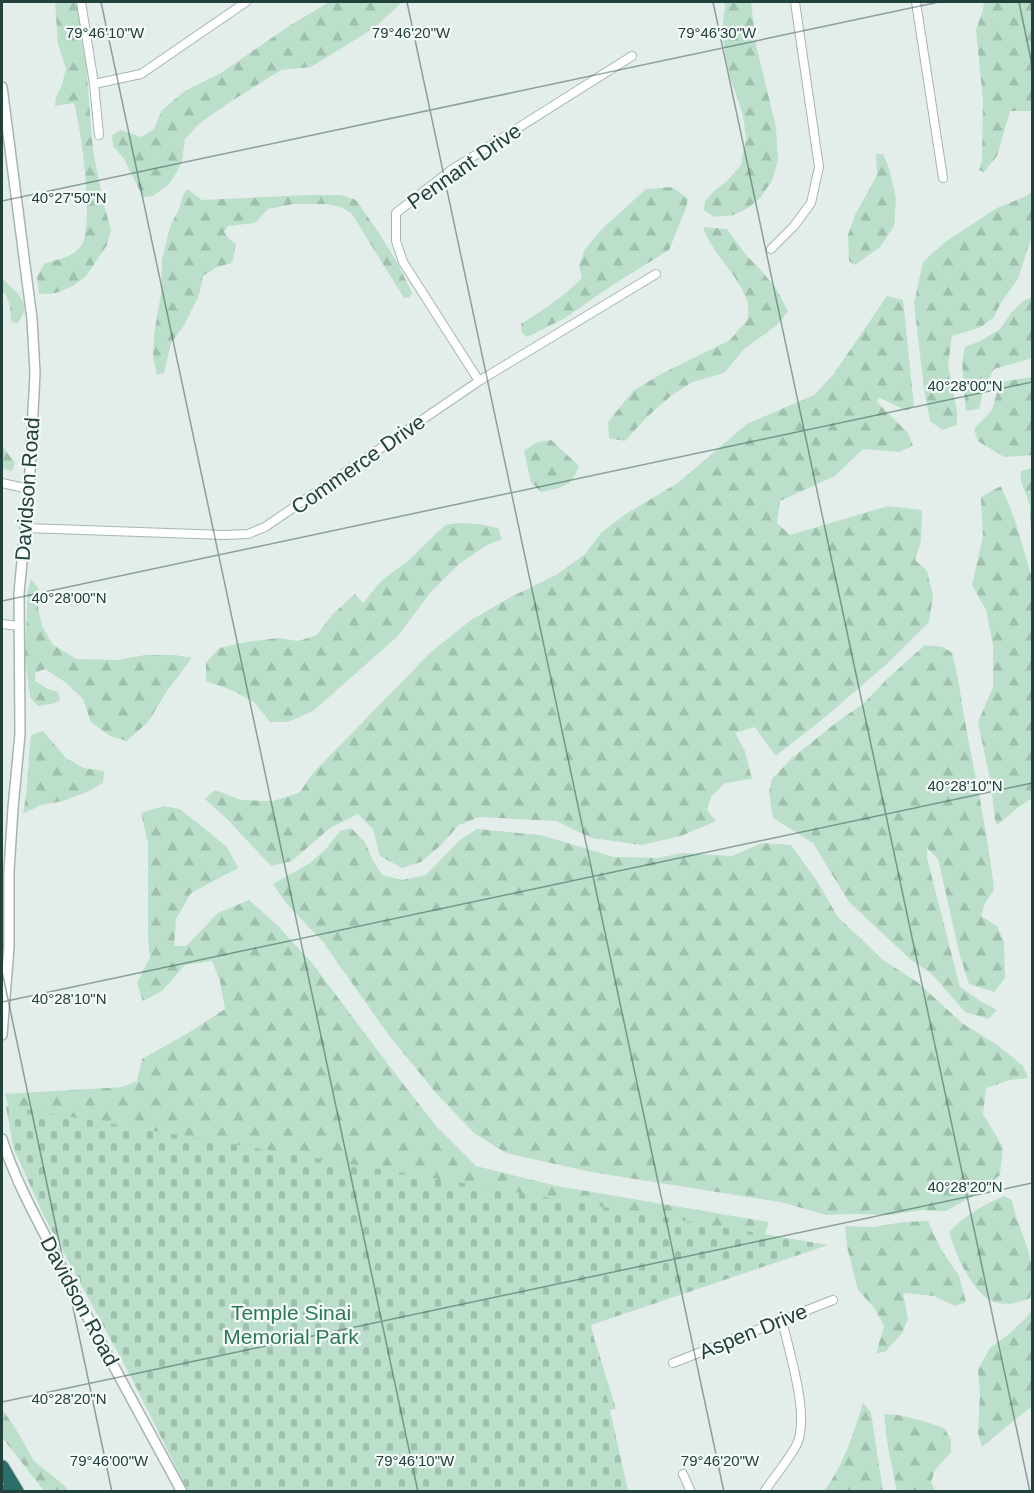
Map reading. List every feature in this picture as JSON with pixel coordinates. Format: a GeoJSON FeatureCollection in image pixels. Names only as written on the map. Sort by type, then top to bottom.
{"type":"FeatureCollection","features":[{"type":"Feature","properties":{"kind":"highway"},"geometry":{"type":"LineString","coordinates":[[2,1467],[17,1491]]}},
{"type":"Feature","properties":{"kind":"street"},"geometry":{"type":"LineString","coordinates":[[81,2],[94,84],[99,135]]}},
{"type":"Feature","properties":{"kind":"street"},"geometry":{"type":"LineString","coordinates":[[94,84],[141,74],[246,2]]}},
{"type":"Feature","properties":{"kind":"street"},"geometry":{"type":"LineString","coordinates":[[771,249],[794,226],[811,203],[819,167],[795,2]]}},
{"type":"Feature","properties":{"kind":"street"},"geometry":{"type":"LineString","coordinates":[[916,2],[943,178]]}},
{"type":"Feature","properties":{"kind":"street","name":"Pennant Drive"},"geometry":{"type":"LineString","coordinates":[[479,381],[403,262],[396,241],[396,213],[450,171],[632,56]]}},
{"type":"Feature","properties":{"kind":"street","name":"Davidson Road"},"geometry":{"type":"LineString","coordinates":[[2,87],[33,325],[35,373],[29,489],[21,575],[20,734],[12,808],[9,947],[2,1035]]}},
{"type":"Feature","properties":{"kind":"street","name":"Commerce Drive"},"geometry":{"type":"LineString","coordinates":[[26,528],[248,534],[265,527],[289,512],[479,381],[656,274]]}},
{"type":"Feature","properties":{"kind":"street"},"geometry":{"type":"LineString","coordinates":[[2,483],[29,489]]}},
{"type":"Feature","properties":{"kind":"street"},"geometry":{"type":"LineString","coordinates":[[2,624],[19,626]]}},
{"type":"Feature","properties":{"kind":"street","name":"Davidson Road"},"geometry":{"type":"LineString","coordinates":[[2,1139],[10,1164],[52,1249],[102,1346],[182,1491]]}},
{"type":"Feature","properties":{"kind":"street","name":"Aspen Drive"},"geometry":{"type":"LineString","coordinates":[[673,1363],[833,1300]]}},
{"type":"Feature","properties":{"kind":"street"},"geometry":{"type":"LineString","coordinates":[[764,1491],[796,1446],[801,1433],[802,1413],[782,1320]]}},
{"type":"Feature","properties":{"kind":"street"},"geometry":{"type":"LineString","coordinates":[[683,1474],[691,1491]]}},
{"type":"Feature","properties":{"kind":"green space"},"geometry":{"type":"Polygon","coordinates":[[[55,2],[77,2],[85,51],[93,151],[111,230],[107,245],[86,276],[73,286],[56,293],[39,294],[37,277],[44,264],[69,256],[78,250],[85,235],[87,219],[83,154],[74,103],[55,106],[66,68],[58,44],[55,2]]]}},
{"type":"Feature","properties":{"kind":"green space"},"geometry":{"type":"Polygon","coordinates":[[[329,2],[401,2],[374,28],[311,67],[281,70],[200,123],[185,139],[182,161],[169,184],[153,196],[143,197],[124,159],[113,146],[112,135],[121,130],[141,137],[154,129],[162,110],[185,91],[221,73],[289,26],[329,2]]]}},
{"type":"Feature","properties":{"kind":"green space"},"geometry":{"type":"Polygon","coordinates":[[[724,2],[751,2],[756,45],[776,127],[778,160],[772,181],[760,198],[748,208],[733,215],[714,217],[704,210],[705,201],[741,165],[746,138],[743,115],[726,58],[722,30],[724,2]]]}},
{"type":"Feature","properties":{"kind":"green space"},"geometry":{"type":"Polygon","coordinates":[[[984,2],[1032,2],[1032,111],[1010,111],[997,156],[984,172],[979,170],[982,160],[983,100],[976,30],[984,2]]]}},
{"type":"Feature","properties":{"kind":"green space"},"geometry":{"type":"Polygon","coordinates":[[[876,154],[883,154],[889,168],[896,198],[894,226],[880,247],[855,265],[849,261],[848,235],[855,215],[877,175],[876,154]]]}},
{"type":"Feature","properties":{"kind":"green space"},"geometry":{"type":"Polygon","coordinates":[[[672,187],[688,199],[669,250],[565,318],[527,337],[522,333],[521,324],[560,297],[582,278],[579,266],[585,249],[604,227],[646,189],[672,187]]]}},
{"type":"Feature","properties":{"kind":"green space"},"geometry":{"type":"Polygon","coordinates":[[[187,189],[202,200],[341,195],[356,200],[398,264],[412,293],[410,297],[404,298],[352,214],[341,207],[327,204],[293,204],[268,209],[255,223],[228,226],[224,232],[236,244],[232,263],[217,267],[203,276],[199,295],[183,327],[171,343],[164,373],[157,375],[153,358],[154,334],[161,294],[162,260],[170,227],[187,189]]]}},
{"type":"Feature","properties":{"kind":"green space"},"geometry":{"type":"Polygon","coordinates":[[[1032,192],[1032,235],[1018,279],[1000,304],[994,317],[981,327],[952,336],[948,364],[957,412],[957,425],[942,430],[930,421],[914,303],[923,262],[945,242],[997,208],[1032,192]]]}},
{"type":"Feature","properties":{"kind":"green space"},"geometry":{"type":"Polygon","coordinates":[[[703,227],[727,229],[777,290],[788,311],[777,325],[744,349],[724,373],[692,382],[671,396],[625,441],[609,438],[608,422],[634,390],[730,340],[748,319],[748,302],[743,290],[712,246],[703,227]]]}},
{"type":"Feature","properties":{"kind":"green space"},"geometry":{"type":"Polygon","coordinates":[[[2,279],[18,294],[24,304],[22,317],[17,324],[11,321],[10,306],[5,293],[2,292],[2,279]]]}},
{"type":"Feature","properties":{"kind":"green space"},"geometry":{"type":"Polygon","coordinates":[[[887,296],[903,300],[914,406],[907,411],[880,398],[876,401],[908,433],[913,446],[899,452],[863,449],[835,476],[780,501],[777,523],[790,535],[888,506],[922,510],[921,541],[915,560],[927,571],[933,596],[929,622],[891,660],[776,756],[755,727],[735,733],[745,751],[752,779],[725,783],[711,797],[707,810],[716,821],[681,836],[641,845],[592,838],[556,821],[479,817],[459,825],[421,862],[402,868],[380,856],[373,829],[358,814],[330,828],[292,861],[271,866],[205,799],[215,790],[241,800],[273,801],[299,793],[314,772],[431,652],[471,620],[556,575],[585,554],[601,533],[624,515],[678,483],[747,424],[814,395],[833,375],[887,296]]]}},
{"type":"Feature","properties":{"kind":"green space"},"geometry":{"type":"Polygon","coordinates":[[[1032,297],[1032,358],[994,369],[984,388],[979,409],[966,411],[962,363],[965,347],[1000,329],[1023,301],[1032,297]]]}},
{"type":"Feature","properties":{"kind":"green space"},"geometry":{"type":"Polygon","coordinates":[[[1032,377],[1032,455],[1004,457],[978,441],[974,429],[992,410],[1000,382],[1032,377]]]}},
{"type":"Feature","properties":{"kind":"green space"},"geometry":{"type":"Polygon","coordinates":[[[551,440],[579,466],[569,483],[541,492],[531,482],[524,451],[537,442],[551,440]]]}},
{"type":"Feature","properties":{"kind":"green space"},"geometry":{"type":"Polygon","coordinates":[[[2,446],[15,463],[12,471],[2,468],[2,446]]]}},
{"type":"Feature","properties":{"kind":"green space"},"geometry":{"type":"Polygon","coordinates":[[[1032,468],[1032,535],[1029,504],[1022,483],[1021,471],[1032,468]]]}},
{"type":"Feature","properties":{"kind":"green space"},"geometry":{"type":"Polygon","coordinates":[[[1001,486],[1015,520],[1032,578],[1032,798],[997,825],[978,722],[993,687],[993,645],[986,610],[972,585],[983,536],[981,497],[1001,486]]]}},
{"type":"Feature","properties":{"kind":"green space"},"geometry":{"type":"Polygon","coordinates":[[[458,523],[498,528],[502,539],[487,545],[459,564],[430,593],[398,636],[313,711],[288,722],[270,722],[255,703],[236,692],[206,681],[206,663],[219,648],[278,638],[299,641],[317,635],[332,615],[355,594],[363,603],[381,581],[409,560],[445,525],[458,523]]]}},
{"type":"Feature","properties":{"kind":"green space"},"geometry":{"type":"Polygon","coordinates":[[[31,579],[39,590],[38,608],[42,626],[53,645],[77,659],[118,660],[145,655],[175,655],[192,658],[167,691],[148,722],[127,741],[110,736],[91,722],[83,699],[65,682],[45,669],[35,673],[35,681],[58,692],[60,701],[38,706],[30,697],[25,656],[28,589],[31,579]]]}},
{"type":"Feature","properties":{"kind":"green space"},"geometry":{"type":"Polygon","coordinates":[[[925,645],[943,647],[952,653],[958,678],[985,826],[994,890],[985,903],[981,916],[997,926],[1004,942],[1005,978],[994,992],[969,984],[960,956],[938,859],[927,848],[927,858],[960,987],[997,1010],[989,1019],[965,1012],[931,973],[911,960],[849,902],[813,843],[773,818],[769,792],[772,779],[792,758],[863,704],[925,645]]]}},
{"type":"Feature","properties":{"kind":"green space"},"geometry":{"type":"Polygon","coordinates":[[[43,731],[66,758],[84,768],[104,771],[103,783],[87,792],[63,801],[41,805],[23,814],[31,735],[43,731]]]}},
{"type":"Feature","properties":{"kind":"green space"},"geometry":{"type":"Polygon","coordinates":[[[164,806],[180,809],[227,847],[238,868],[191,893],[176,919],[174,946],[186,946],[218,913],[249,900],[277,925],[312,963],[437,1127],[476,1166],[557,1186],[769,1222],[759,1250],[587,1315],[616,1409],[574,1414],[18,1141],[5,1094],[123,1087],[137,1081],[142,1059],[225,1009],[220,981],[212,961],[185,965],[162,991],[143,1001],[137,983],[150,957],[148,843],[141,813],[164,806]]]}},
{"type":"Feature","properties":{"kind":"green space"},"geometry":{"type":"Polygon","coordinates":[[[351,828],[365,842],[382,875],[402,880],[426,875],[460,840],[477,829],[541,835],[614,857],[658,858],[682,853],[732,856],[762,843],[791,845],[819,884],[837,916],[883,960],[917,982],[962,1023],[999,1046],[1023,1066],[1028,1078],[1010,1080],[986,1088],[983,1114],[1003,1147],[1000,1175],[973,1196],[946,1211],[922,1210],[890,1215],[827,1215],[780,1202],[591,1172],[506,1153],[474,1133],[435,1092],[388,1034],[323,942],[286,903],[273,884],[310,863],[325,850],[340,831],[351,828]]]}},
{"type":"Feature","properties":{"kind":"green space","name":"Temple Sinai Memorial Park"},"geometry":{"type":"Polygon","coordinates":[[[6,1106],[828,1245],[591,1325],[628,1491],[188,1491],[131,1377],[44,1216],[13,1147],[6,1106]]]}},
{"type":"Feature","properties":{"kind":"green space"},"geometry":{"type":"Polygon","coordinates":[[[1004,1196],[1012,1200],[1029,1252],[1032,1273],[1030,1298],[1008,1304],[986,1298],[972,1282],[960,1261],[949,1232],[974,1211],[1004,1196]]]}},
{"type":"Feature","properties":{"kind":"green space"},"geometry":{"type":"Polygon","coordinates":[[[928,1221],[941,1249],[959,1276],[966,1302],[955,1306],[934,1296],[903,1293],[908,1319],[902,1333],[886,1351],[876,1354],[884,1326],[875,1309],[858,1290],[847,1247],[845,1226],[874,1227],[928,1221]]]}},
{"type":"Feature","properties":{"kind":"green space"},"geometry":{"type":"Polygon","coordinates":[[[1032,1308],[1032,1406],[982,1447],[978,1433],[980,1393],[978,1369],[990,1348],[1028,1316],[1032,1308]]]}},
{"type":"Feature","properties":{"kind":"green space"},"geometry":{"type":"Polygon","coordinates":[[[863,1402],[871,1413],[883,1491],[824,1491],[843,1460],[863,1402]]]}},
{"type":"Feature","properties":{"kind":"green space"},"geometry":{"type":"Polygon","coordinates":[[[2,1409],[34,1461],[68,1491],[44,1491],[2,1437],[2,1409]]]}},
{"type":"Feature","properties":{"kind":"green space"},"geometry":{"type":"Polygon","coordinates":[[[884,1414],[898,1415],[944,1428],[951,1440],[951,1452],[935,1470],[931,1482],[935,1491],[897,1491],[884,1414]]]}}]}
